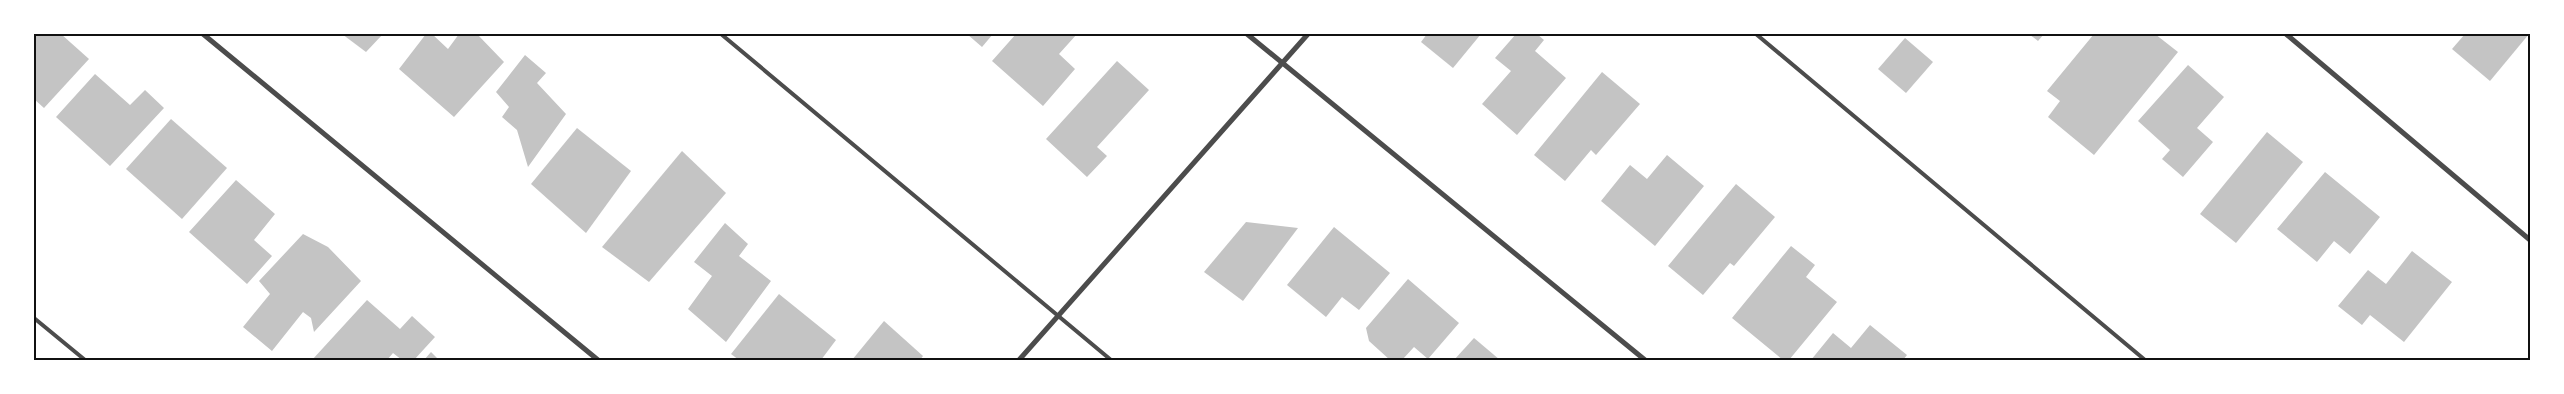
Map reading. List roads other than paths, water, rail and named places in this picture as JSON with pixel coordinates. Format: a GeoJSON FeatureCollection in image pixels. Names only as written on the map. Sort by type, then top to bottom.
{"type":"FeatureCollection","features":[{"type":"Feature","properties":{"kind":"street"},"geometry":{"type":"LineString","coordinates":[[203,34],[598,360]]}},
{"type":"Feature","properties":{"kind":"street"},"geometry":{"type":"LineString","coordinates":[[1247,34],[1645,360]]}},
{"type":"Feature","properties":{"kind":"street"},"geometry":{"type":"LineString","coordinates":[[1018,360],[1308,34]]}},
{"type":"Feature","properties":{"kind":"street"},"geometry":{"type":"LineString","coordinates":[[2286,34],[2530,240]]}},
{"type":"Feature","properties":{"kind":"lane"},"geometry":{"type":"LineString","coordinates":[[721,34],[1111,360]]}},
{"type":"Feature","properties":{"kind":"lane"},"geometry":{"type":"LineString","coordinates":[[1756,34],[2145,360]]}},
{"type":"Feature","properties":{"kind":"lane"},"geometry":{"type":"LineString","coordinates":[[34,318],[85,360]]}}]}
